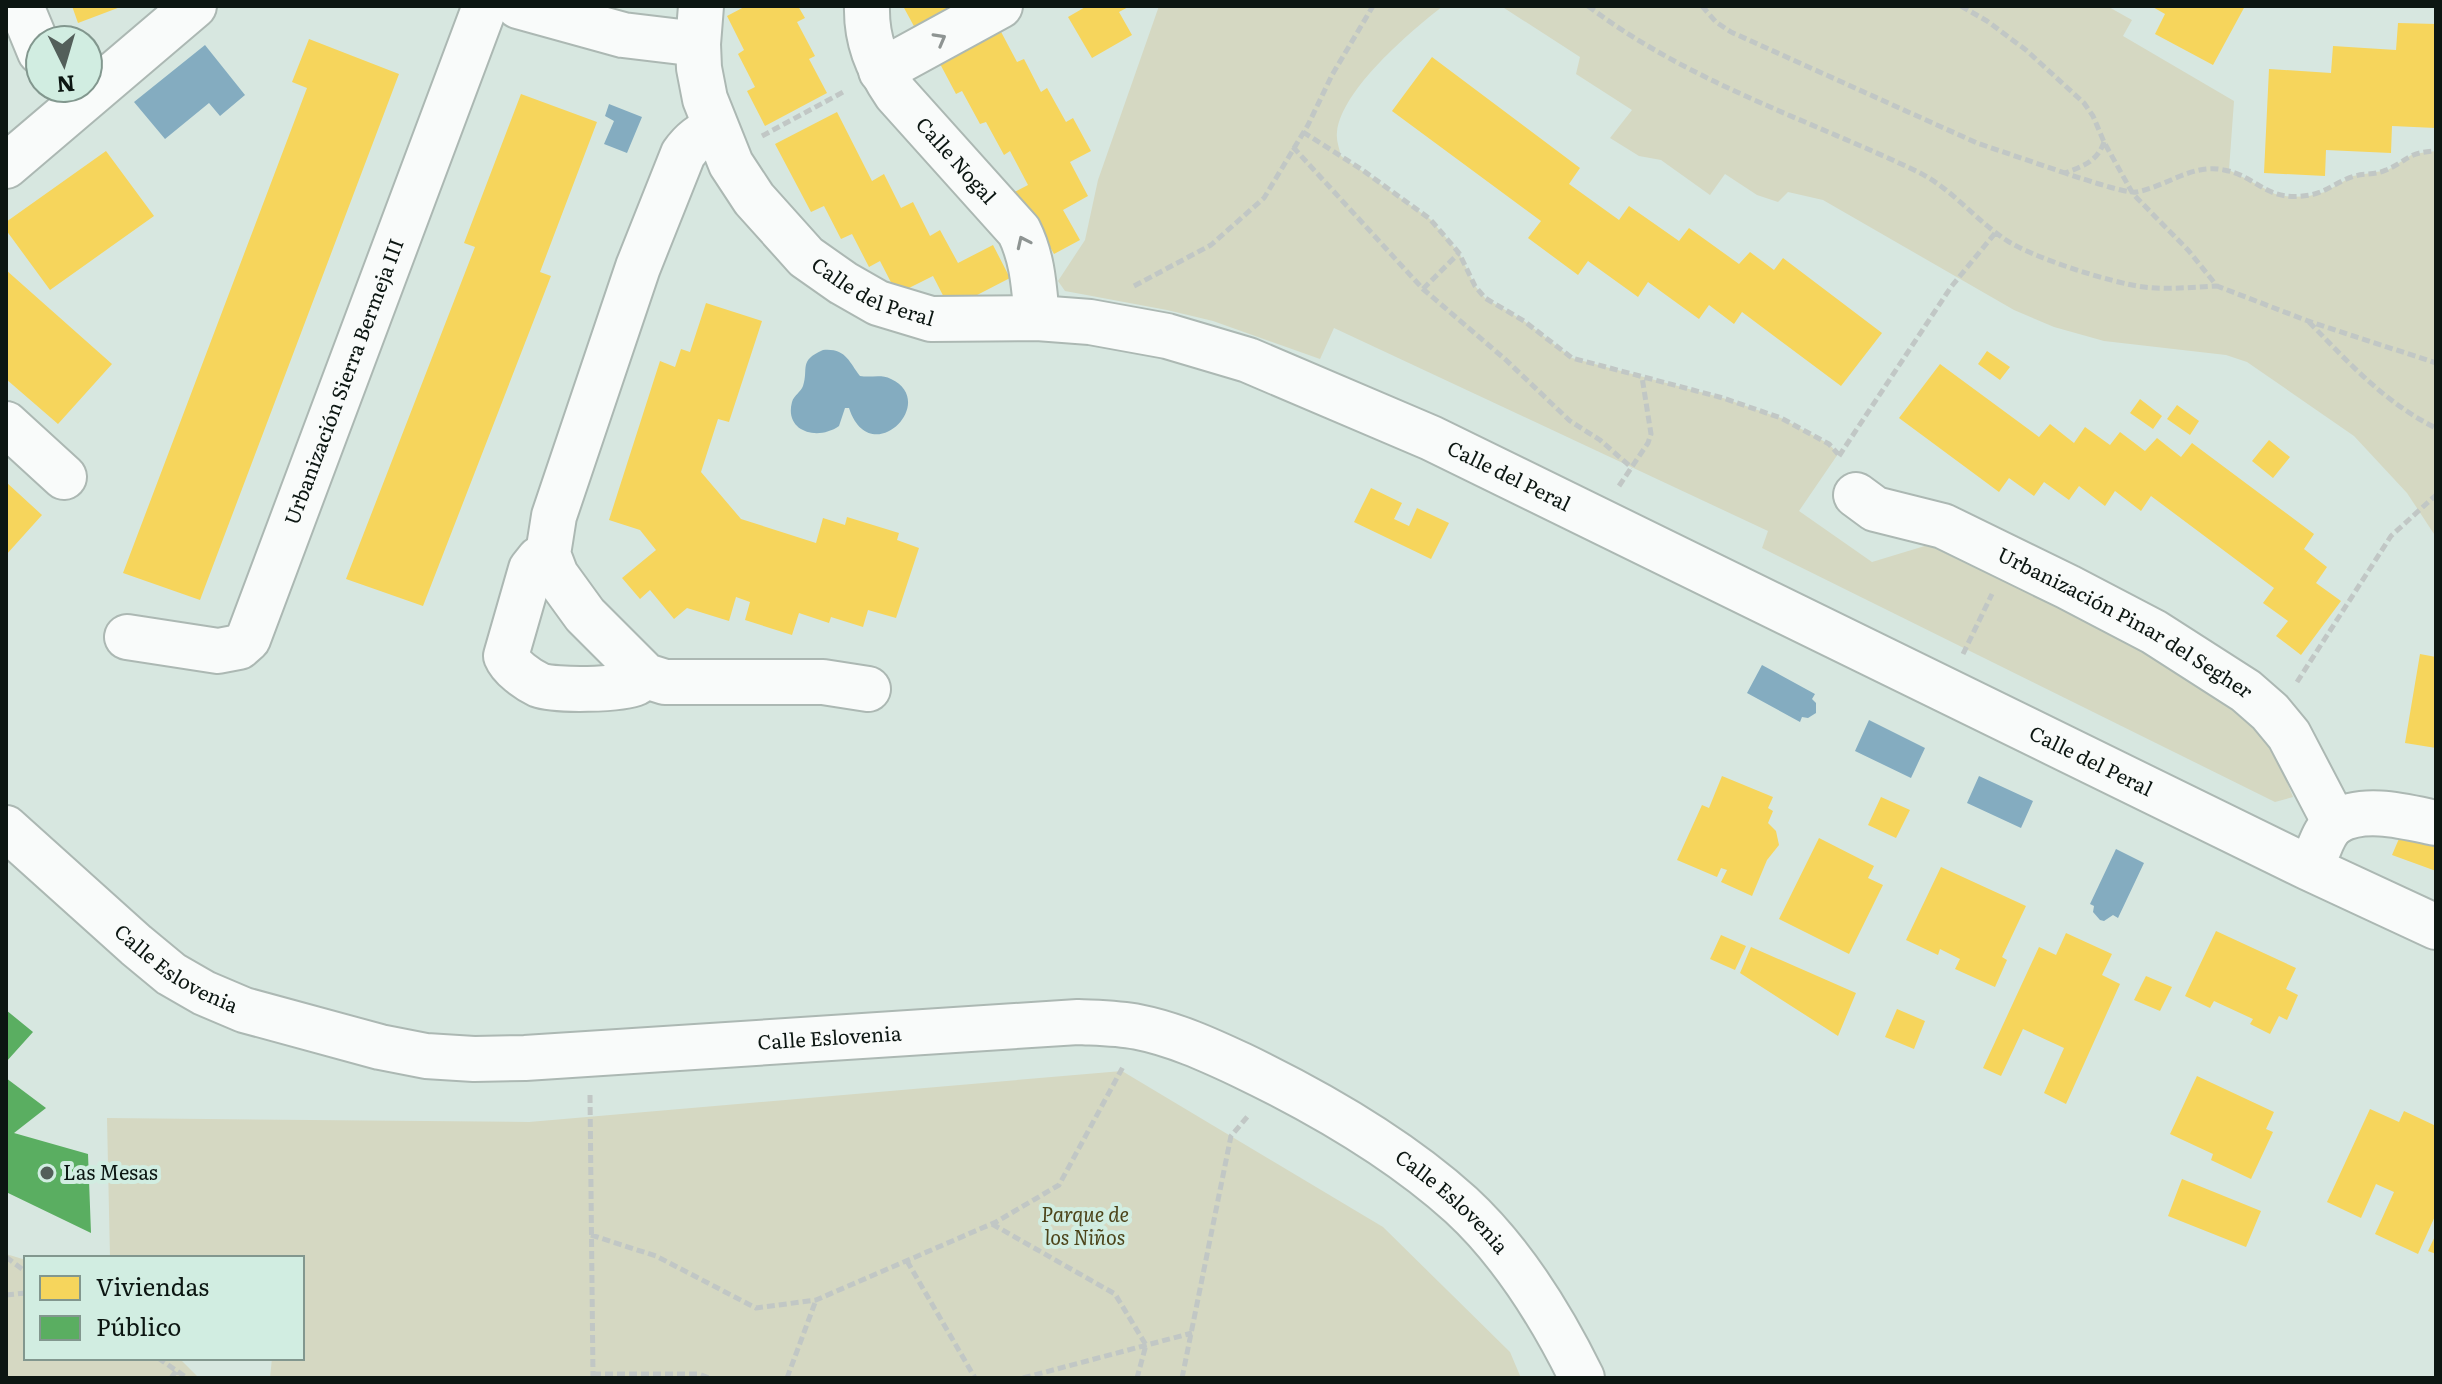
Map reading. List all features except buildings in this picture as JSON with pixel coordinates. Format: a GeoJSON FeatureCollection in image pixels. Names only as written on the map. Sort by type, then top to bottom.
{"type":"FeatureCollection","features":[{"type":"Feature","properties":{"kind":"street"},"geometry":{"type":"LineString","coordinates":[[104,72],[194,6]]}},
{"type":"Feature","properties":{"kind":"street","name":"Urbanización Sierra Bermeja III"},"geometry":{"type":"LineString","coordinates":[[127,637],[218,651],[239,647],[248,639],[485,6]]}},
{"type":"Feature","properties":{"kind":"street"},"geometry":{"type":"LineString","coordinates":[[518,6],[623,35],[699,25]]}},
{"type":"Feature","properties":{"kind":"street","name":"Calle Nogal"},"geometry":{"type":"LineString","coordinates":[[867,6],[870,44],[881,71],[896,94],[1019,231],[1028,249],[1037,318]]}},
{"type":"Feature","properties":{"kind":"street"},"geometry":{"type":"LineString","coordinates":[[881,71],[1000,6]]}},
{"type":"Feature","properties":{"kind":"street","name":"Calle del Peral"},"geometry":{"type":"LineString","coordinates":[[699,25],[705,99],[721,142],[754,199],[806,257],[878,303],[931,319],[1037,318],[1090,322],[1167,336],[1248,360],[1431,438],[2309,868],[2436,927]]}},
{"type":"Feature","properties":{"kind":"street"},"geometry":{"type":"LineString","coordinates":[[6,166],[63,104]]}},
{"type":"Feature","properties":{"kind":"street"},"geometry":{"type":"LineString","coordinates":[[721,142],[704,133],[683,154],[645,248],[554,516],[548,554],[556,575],[585,615],[646,676],[665,682],[823,682],[868,689]]}},
{"type":"Feature","properties":{"kind":"street"},"geometry":{"type":"LineString","coordinates":[[6,424],[64,477]]}},
{"type":"Feature","properties":{"kind":"street","name":"Urbanización Pinar del Segher"},"geometry":{"type":"LineString","coordinates":[[1856,495],[1875,509],[1943,526],[2009,558],[2154,632],[2246,691],[2270,712],[2289,735],[2335,823]]}},
{"type":"Feature","properties":{"kind":"street"},"geometry":{"type":"LineString","coordinates":[[548,554],[531,569],[506,656],[509,665],[540,685],[556,688],[620,687],[635,684],[646,676]]}},
{"type":"Feature","properties":{"kind":"street"},"geometry":{"type":"LineString","coordinates":[[2309,868],[2326,832],[2348,817],[2366,814],[2404,816],[2436,823]]}},
{"type":"Feature","properties":{"kind":"street","name":"Calle Eslovenia"},"geometry":{"type":"LineString","coordinates":[[6,828],[136,945],[171,974],[204,993],[244,1010],[338,1037],[426,1056],[474,1059],[590,1054],[1078,1022],[1140,1027],[1214,1052],[1341,1118],[1418,1170],[1462,1205],[1504,1251],[1539,1301],[1582,1378]]}},
{"type":"Feature","properties":{"kind":"path"},"geometry":{"type":"LineString","coordinates":[[1090,322],[1096,309],[1106,299],[1211,245],[1264,198],[1373,6]]}},
{"type":"Feature","properties":{"kind":"path"},"geometry":{"type":"LineString","coordinates":[[1588,6],[1634,40],[1694,73],[1936,181],[1996,232],[2033,253],[2117,282],[2144,287],[2217,286],[2308,321],[2436,363]]}},
{"type":"Feature","properties":{"kind":"path"},"geometry":{"type":"LineString","coordinates":[[1702,6],[1716,22],[1731,32],[1977,143],[2133,194],[2197,170],[2215,168],[2229,170],[2275,194],[2309,196],[2325,192],[2353,176],[2388,170],[2413,154],[2436,151]]}},
{"type":"Feature","properties":{"kind":"path"},"geometry":{"type":"LineString","coordinates":[[1961,6],[2026,50],[2070,89],[2093,116],[2133,194],[2188,250],[2217,286]]}},
{"type":"Feature","properties":{"kind":"path"},"geometry":{"type":"LineString","coordinates":[[721,142],[881,71]]}},
{"type":"Feature","properties":{"kind":"path"},"geometry":{"type":"LineString","coordinates":[[1303,132],[1430,219],[1459,253],[1475,286],[1485,298],[1524,321],[1572,358],[1723,398],[1781,418],[1829,444],[1838,454],[1856,495]]}},
{"type":"Feature","properties":{"kind":"path"},"geometry":{"type":"LineString","coordinates":[[2065,173],[2091,163],[2104,142]]}},
{"type":"Feature","properties":{"kind":"path"},"geometry":{"type":"LineString","coordinates":[[1293,147],[1423,289],[1506,360],[1570,421],[1600,440],[1632,468]]}},
{"type":"Feature","properties":{"kind":"path"},"geometry":{"type":"LineString","coordinates":[[1838,454],[1906,358],[1951,287],[1996,232]]}},
{"type":"Feature","properties":{"kind":"path"},"geometry":{"type":"LineString","coordinates":[[1423,289],[1459,253]]}},
{"type":"Feature","properties":{"kind":"path"},"geometry":{"type":"LineString","coordinates":[[2308,321],[2380,392],[2436,428]]}},
{"type":"Feature","properties":{"kind":"path"},"geometry":{"type":"LineString","coordinates":[[1596,519],[1632,468],[1651,434],[1642,377]]}},
{"type":"Feature","properties":{"kind":"path"},"geometry":{"type":"LineString","coordinates":[[2270,712],[2293,689],[2391,536],[2436,495]]}},
{"type":"Feature","properties":{"kind":"path"},"geometry":{"type":"LineString","coordinates":[[1946,691],[2009,558]]}},
{"type":"Feature","properties":{"kind":"path"},"geometry":{"type":"LineString","coordinates":[[591,1235],[656,1256],[756,1308],[816,1300],[991,1224],[1059,1185],[1122,1071],[1140,1027]]}},
{"type":"Feature","properties":{"kind":"path"},"geometry":{"type":"LineString","coordinates":[[590,1054],[593,1376],[699,1374],[709,1378]]}},
{"type":"Feature","properties":{"kind":"path"},"geometry":{"type":"LineString","coordinates":[[1182,1378],[1231,1136],[1278,1083]]}},
{"type":"Feature","properties":{"kind":"path"},"geometry":{"type":"LineString","coordinates":[[991,1224],[1115,1294],[1146,1345],[1137,1378]]}},
{"type":"Feature","properties":{"kind":"path"},"geometry":{"type":"LineString","coordinates":[[6,1257],[24,1270]]}},
{"type":"Feature","properties":{"kind":"path"},"geometry":{"type":"LineString","coordinates":[[907,1261],[975,1378]]}},
{"type":"Feature","properties":{"kind":"path"},"geometry":{"type":"LineString","coordinates":[[787,1378],[816,1300]]}},
{"type":"Feature","properties":{"kind":"path"},"geometry":{"type":"LineString","coordinates":[[1023,1378],[1192,1333]]}},
{"type":"Feature","properties":{"kind":"path"},"geometry":{"type":"LineString","coordinates":[[161,1360],[187,1378]]}},
{"type":"Feature","properties":{"kind":"path"},"geometry":{"type":"LineString","coordinates":[[171,1378],[177,1370]]}},
{"type":"Feature","properties":{"kind":"green space"},"geometry":{"type":"Polygon","coordinates":[[[1159,6],[1443,6],[1396,46],[1364,80],[1342,115],[1337,141],[1341,156],[1430,219],[1459,253],[1475,286],[1485,298],[1524,321],[1572,358],[1723,398],[1781,418],[1829,444],[1838,454],[1799,511],[1872,562],[1928,545],[2090,624],[2189,678],[2234,708],[2259,732],[2275,755],[2293,797],[2275,802],[1762,548],[1768,531],[1334,328],[1320,359],[1213,321],[1065,291],[1058,281],[1085,240],[1098,180],[1159,6]]]}},
{"type":"Feature","properties":{"kind":"green space"},"geometry":{"type":"Polygon","coordinates":[[[1501,6],[2107,6],[2132,20],[2123,36],[2234,101],[2229,170],[2275,194],[2291,197],[2325,192],[2353,176],[2388,170],[2413,154],[2436,151],[2436,537],[2407,493],[2354,436],[2247,362],[2226,355],[2104,341],[2054,327],[2014,310],[1823,200],[1788,192],[1778,202],[1757,195],[1725,174],[1710,195],[1661,160],[1639,156],[1610,138],[1632,110],[1576,74],[1580,57],[1501,6]]]}},
{"type":"Feature","properties":{"kind":"green space","name":"Parque de los Niños"},"geometry":{"type":"Polygon","coordinates":[[[1122,1071],[1383,1227],[1510,1352],[1521,1378],[270,1378],[272,1360],[304,1360],[304,1256],[110,1256],[107,1118],[529,1122],[1122,1071]]]}},
{"type":"Feature","properties":{"kind":"green space"},"geometry":{"type":"Polygon","coordinates":[[[6,1254],[24,1259],[24,1360],[181,1360],[199,1378],[6,1378],[6,1254]]]}},
{"type":"Feature","properties":{"kind":"water"},"geometry":{"type":"Polygon","coordinates":[[[205,45],[245,95],[220,116],[209,103],[165,139],[134,102],[205,45]]]}},
{"type":"Feature","properties":{"kind":"water"},"geometry":{"type":"Polygon","coordinates":[[[609,104],[642,117],[627,153],[604,144],[614,121],[605,116],[609,104]]]}},
{"type":"Feature","properties":{"kind":"water"},"geometry":{"type":"Polygon","coordinates":[[[823,350],[842,354],[860,376],[891,379],[904,389],[908,402],[905,415],[896,426],[884,433],[871,434],[859,426],[849,408],[845,408],[839,426],[831,431],[813,433],[798,427],[793,421],[792,402],[803,386],[807,361],[823,350]]]}},
{"type":"Feature","properties":{"kind":"water"},"geometry":{"type":"Polygon","coordinates":[[[1762,665],[1815,694],[1812,699],[1816,703],[1816,713],[1808,718],[1802,717],[1800,722],[1747,693],[1762,665]]]}},
{"type":"Feature","properties":{"kind":"water"},"geometry":{"type":"Polygon","coordinates":[[[1869,720],[1925,748],[1911,778],[1855,751],[1869,720]]]}},
{"type":"Feature","properties":{"kind":"water"},"geometry":{"type":"Polygon","coordinates":[[[1979,776],[2033,801],[2021,828],[1967,803],[1979,776]]]}},
{"type":"Feature","properties":{"kind":"water"},"geometry":{"type":"Polygon","coordinates":[[[2116,849],[2144,863],[2118,918],[2113,915],[2104,921],[2093,912],[2094,906],[2090,904],[2116,849]]]}},
{"type":"Feature","properties":{"kind":"place","name":"Las Mesas"},"geometry":{"type":"Point","coordinates":[47,1173]}}]}
